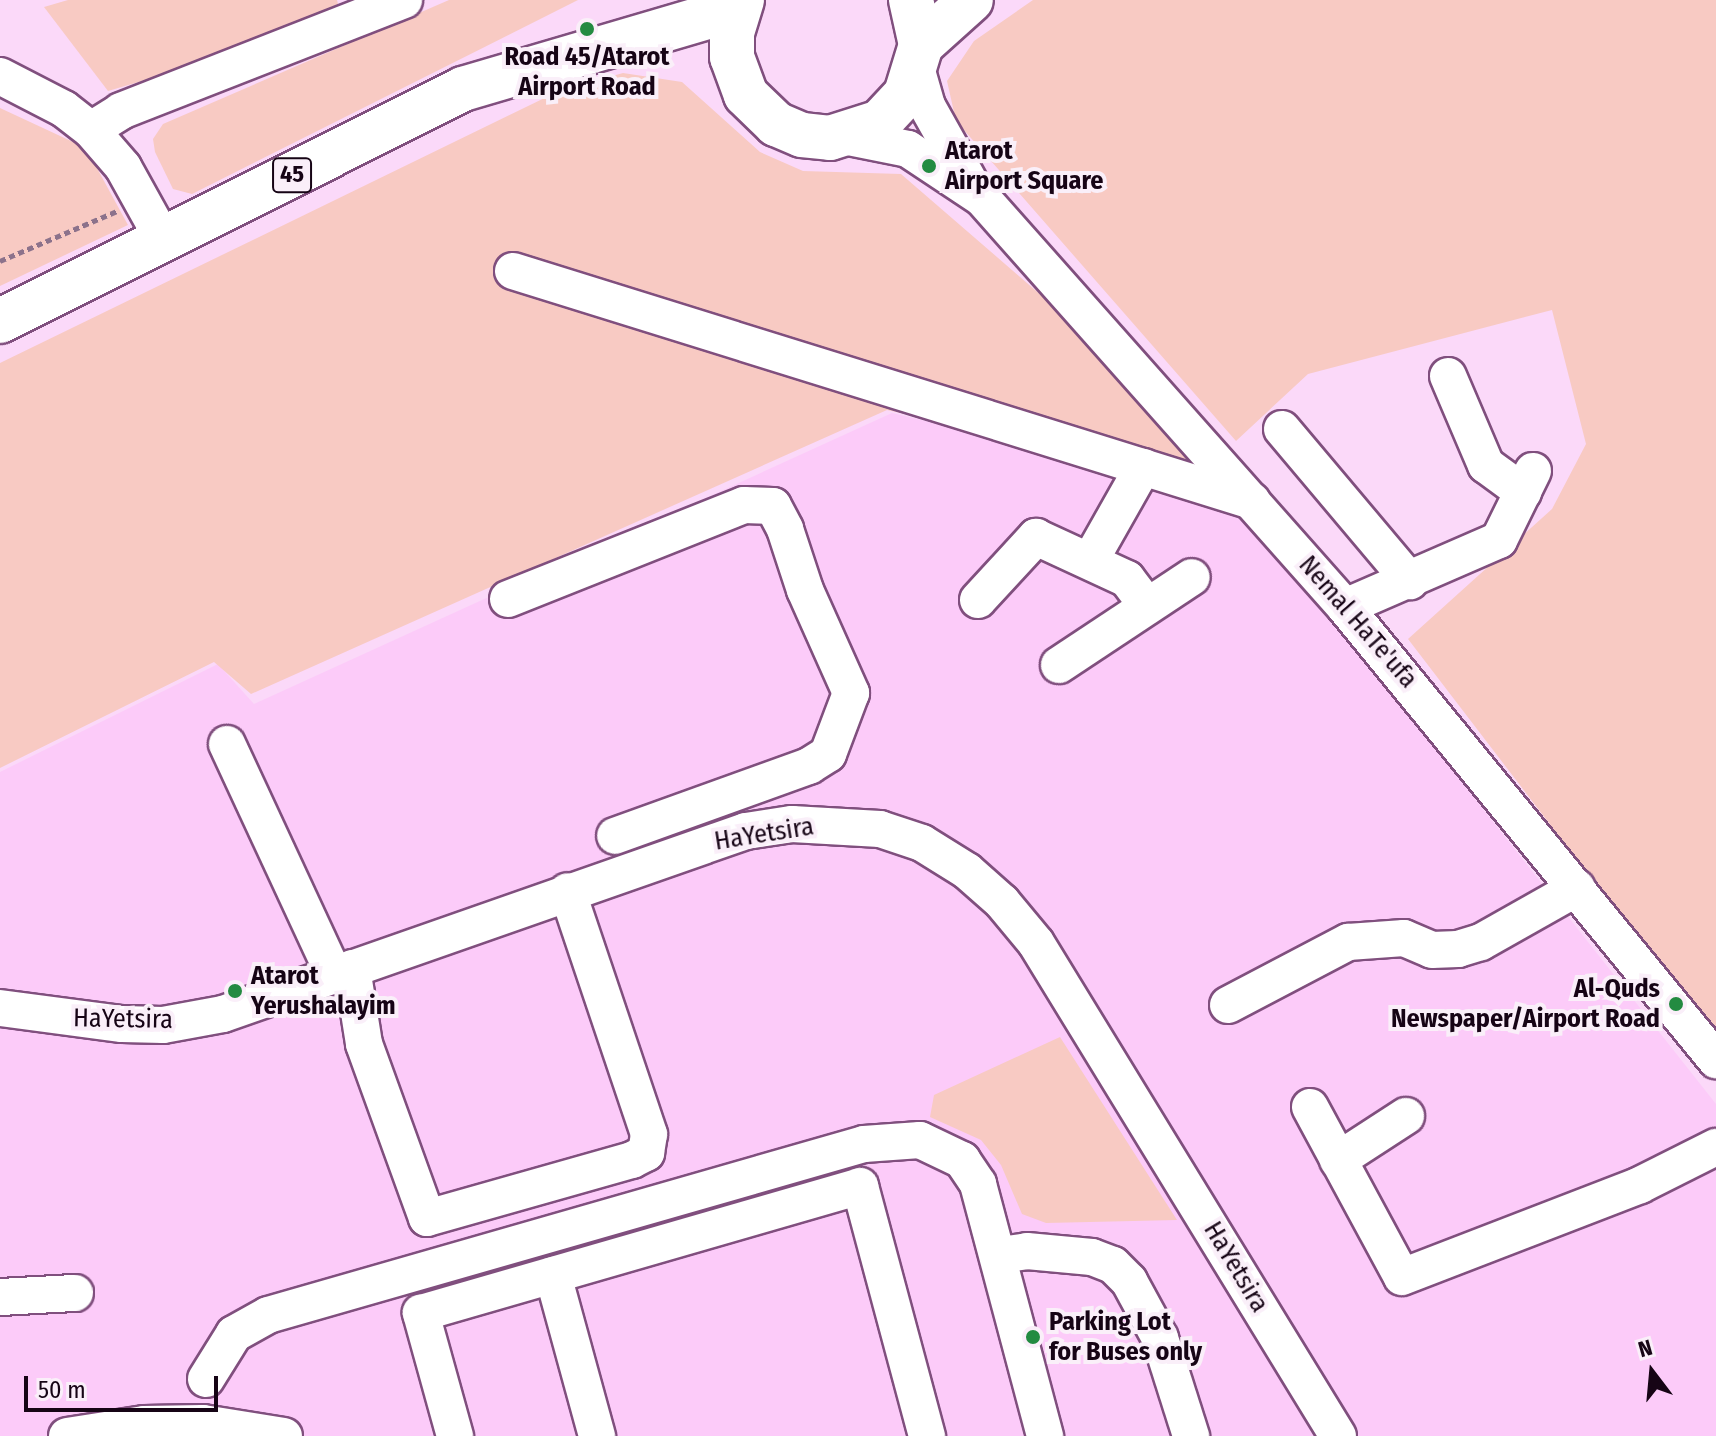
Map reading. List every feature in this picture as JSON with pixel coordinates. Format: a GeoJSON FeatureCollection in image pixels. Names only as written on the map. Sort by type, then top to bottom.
{"type":"FeatureCollection","features":[{"type":"Feature","properties":{"kind":"highway"},"geometry":{"type":"LineString","coordinates":[[637,41],[673,19],[689,0]]}},
{"type":"Feature","properties":{"kind":"highway"},"geometry":{"type":"LineString","coordinates":[[911,0],[919,58]]}},
{"type":"Feature","properties":{"kind":"highway","name":"45"},"geometry":{"type":"LineString","coordinates":[[740,4],[732,32],[735,69],[746,95],[776,124],[816,138],[844,136],[890,114],[919,58],[971,0]]}},
{"type":"Feature","properties":{"kind":"highway","name":"45"},"geometry":{"type":"LineString","coordinates":[[0,321],[463,89],[591,49],[637,41],[740,4]]}},
{"type":"Feature","properties":{"kind":"highway","name":"45"},"geometry":{"type":"LineString","coordinates":[[637,41],[687,48],[735,69]]}},
{"type":"Feature","properties":{"kind":"street"},"geometry":{"type":"LineString","coordinates":[[91,130],[121,111],[404,0]]}},
{"type":"Feature","properties":{"kind":"street","name":"Nemal HaTe'ufa"},"geometry":{"type":"LineString","coordinates":[[919,58],[927,106],[982,198],[1345,607],[1716,1060]]}},
{"type":"Feature","properties":{"kind":"street"},"geometry":{"type":"LineString","coordinates":[[0,76],[64,109],[91,130],[144,199],[164,241]]}},
{"type":"Feature","properties":{"kind":"street","name":"Nemal HaTe'ufa"},"geometry":{"type":"LineString","coordinates":[[844,136],[908,149],[982,198]]}},
{"type":"Feature","properties":{"kind":"street"},"geometry":{"type":"LineString","coordinates":[[513,271],[1254,502]]}},
{"type":"Feature","properties":{"kind":"street"},"geometry":{"type":"LineString","coordinates":[[1345,607],[1499,540],[1528,482],[1486,465],[1448,376]]}},
{"type":"Feature","properties":{"kind":"street"},"geometry":{"type":"LineString","coordinates":[[1282,429],[1410,581]]}},
{"type":"Feature","properties":{"kind":"street"},"geometry":{"type":"LineString","coordinates":[[1091,559],[1143,467]]}},
{"type":"Feature","properties":{"kind":"street"},"geometry":{"type":"LineString","coordinates":[[508,599],[744,505],[773,506],[851,693],[828,754],[784,775],[615,836]]}},
{"type":"Feature","properties":{"kind":"street"},"geometry":{"type":"LineString","coordinates":[[978,600],[1036,537],[1091,559],[1127,579],[1146,604]]}},
{"type":"Feature","properties":{"kind":"street"},"geometry":{"type":"LineString","coordinates":[[1059,665],[1146,604],[1192,577]]}},
{"type":"Feature","properties":{"kind":"street"},"geometry":{"type":"LineString","coordinates":[[227,744],[343,971],[364,1044],[427,1218],[632,1160],[646,1153],[649,1134],[567,891]]}},
{"type":"Feature","properties":{"kind":"street"},"geometry":{"type":"LineString","coordinates":[[784,775],[792,824]]}},
{"type":"Feature","properties":{"kind":"street","name":"HaYetsira"},"geometry":{"type":"LineString","coordinates":[[0,1008],[76,1021],[163,1025],[223,1014],[695,846],[792,824],[880,829],[922,843],[1002,902],[1079,1006],[1338,1436]]}},
{"type":"Feature","properties":{"kind":"street"},"geometry":{"type":"LineString","coordinates":[[1228,1005],[1348,942],[1404,938],[1432,950],[1458,949],[1481,942],[1577,888]]}},
{"type":"Feature","properties":{"kind":"street"},"geometry":{"type":"LineString","coordinates":[[1310,1107],[1402,1277],[1640,1185],[1716,1147]]}},
{"type":"Feature","properties":{"kind":"street"},"geometry":{"type":"LineString","coordinates":[[1338,1160],[1406,1116]]}},
{"type":"Feature","properties":{"kind":"street"},"geometry":{"type":"LineString","coordinates":[[206,1379],[234,1334],[268,1315],[864,1144],[920,1140],[962,1160],[978,1184],[1000,1255],[1045,1436]]}},
{"type":"Feature","properties":{"kind":"street"},"geometry":{"type":"LineString","coordinates":[[455,1436],[421,1313],[860,1186],[927,1436]]}},
{"type":"Feature","properties":{"kind":"street"},"geometry":{"type":"LineString","coordinates":[[1000,1255],[1079,1255],[1113,1265],[1139,1294],[1160,1338],[1191,1436]]}},
{"type":"Feature","properties":{"kind":"street"},"geometry":{"type":"LineString","coordinates":[[553,1275],[597,1436]]}},
{"type":"Feature","properties":{"kind":"street"},"geometry":{"type":"LineString","coordinates":[[0,1297],[75,1293]]}},
{"type":"Feature","properties":{"kind":"street"},"geometry":{"type":"LineString","coordinates":[[67,1436],[144,1424],[203,1423],[284,1436]]}},
{"type":"Feature","properties":{"kind":"path"},"geometry":{"type":"LineString","coordinates":[[0,261],[144,199]]}},
{"type":"Feature","properties":{"kind":"shaded area"},"geometry":{"type":"Polygon","coordinates":[[[68,0],[337,0],[338,4],[227,56],[108,91],[44,7],[68,0]]]}},
{"type":"Feature","properties":{"kind":"shaded area"},"geometry":{"type":"Polygon","coordinates":[[[449,0],[578,0],[192,194],[173,189],[155,152],[153,139],[163,124],[449,0]]]}},
{"type":"Feature","properties":{"kind":"shaded area"},"geometry":{"type":"Polygon","coordinates":[[[1033,0],[1716,0],[1716,1041],[1408,639],[1552,509],[1586,444],[1552,310],[1308,374],[1236,441],[956,121],[947,81],[974,41],[1033,0]]]}},
{"type":"Feature","properties":{"kind":"shaded area"},"geometry":{"type":"Polygon","coordinates":[[[623,73],[682,82],[760,152],[803,171],[901,174],[1101,347],[1225,484],[887,410],[251,694],[214,662],[0,768],[0,363],[559,91],[623,73]]]}},
{"type":"Feature","properties":{"kind":"shaded area"},"geometry":{"type":"Polygon","coordinates":[[[0,108],[86,148],[128,225],[0,286],[0,108]]]}},
{"type":"Feature","properties":{"kind":"shaded area"},"geometry":{"type":"Polygon","coordinates":[[[892,413],[1235,495],[1716,1104],[1716,1436],[0,1436],[0,772],[218,664],[254,704],[892,413]]]}},
{"type":"Feature","properties":{"kind":"shaded area"},"geometry":{"type":"Polygon","coordinates":[[[1060,1037],[1177,1220],[1046,1223],[1022,1214],[1001,1165],[981,1140],[930,1117],[934,1095],[1060,1037]]]}},
{"type":"Feature","properties":{"kind":"place","name":"Road 45/Atarot Airport Road"},"geometry":{"type":"Point","coordinates":[587,29]}},
{"type":"Feature","properties":{"kind":"place","name":"Atarot Airport Square"},"geometry":{"type":"Point","coordinates":[929,166]}},
{"type":"Feature","properties":{"kind":"place","name":"Atarot Yerushalayim"},"geometry":{"type":"Point","coordinates":[235,991]}},
{"type":"Feature","properties":{"kind":"place","name":"Al-Quds Newspaper/Airport Road"},"geometry":{"type":"Point","coordinates":[1676,1004]}},
{"type":"Feature","properties":{"kind":"place","name":"Parking Lot for Buses only"},"geometry":{"type":"Point","coordinates":[1033,1337]}}]}
